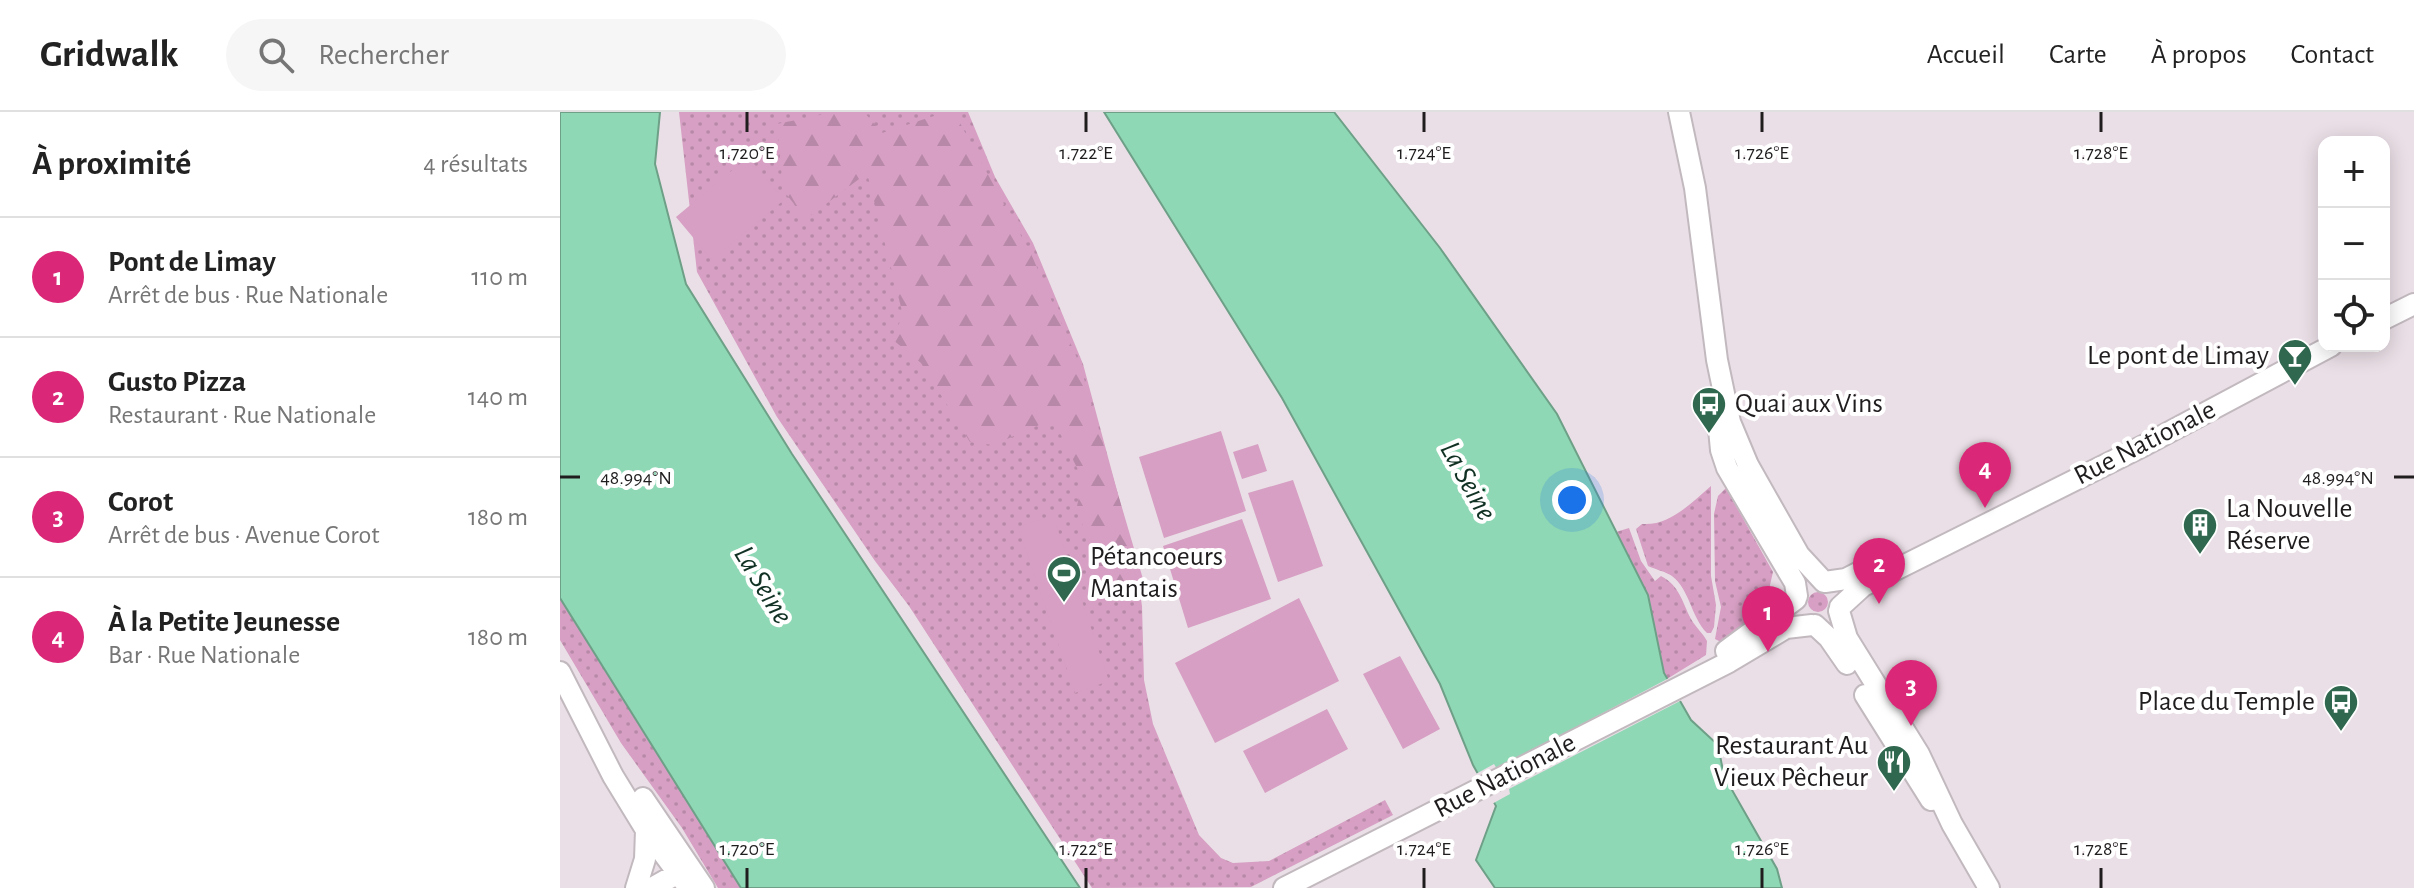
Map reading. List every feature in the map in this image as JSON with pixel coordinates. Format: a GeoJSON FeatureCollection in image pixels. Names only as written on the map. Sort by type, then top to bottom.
{"type":"FeatureCollection","features":[{"type":"Feature","properties":{"kind":"main road"},"geometry":{"type":"LineString","coordinates":[[1679,112],[1698,203],[1717,360],[1727,411],[1740,450],[1799,555],[1839,595],[1839,609],[1847,638],[1919,754],[1952,824],[1989,888]]}},
{"type":"Feature","properties":{"kind":"main road"},"geometry":{"type":"LineString","coordinates":[[2390,316],[2414,304]]}},
{"type":"Feature","properties":{"kind":"main road","name":"Rue Nationale"},"geometry":{"type":"LineString","coordinates":[[1839,609],[1857,590],[2145,445],[2320,352]]}},
{"type":"Feature","properties":{"kind":"main road"},"geometry":{"type":"LineString","coordinates":[[1717,360],[1716,406],[1723,457],[1795,583],[1801,617],[1834,643],[1918,782],[1952,824]]}},
{"type":"Feature","properties":{"kind":"main road","name":"Rue Nationale"},"geometry":{"type":"LineString","coordinates":[[1825,582],[1846,579],[1918,545],[1958,537]]}},
{"type":"Feature","properties":{"kind":"main road"},"geometry":{"type":"LineString","coordinates":[[1796,597],[1805,585],[1825,582]]}},
{"type":"Feature","properties":{"kind":"main road","name":"Rue Nationale"},"geometry":{"type":"LineString","coordinates":[[1682,685],[1796,597]]}},
{"type":"Feature","properties":{"kind":"main road"},"geometry":{"type":"LineString","coordinates":[[1814,625],[1827,623],[1839,609]]}},
{"type":"Feature","properties":{"kind":"main road","name":"Rue Nationale"},"geometry":{"type":"LineString","coordinates":[[1284,888],[1729,662],[1786,628],[1814,625]]}},
{"type":"Feature","properties":{"kind":"main road"},"geometry":{"type":"LineString","coordinates":[[560,672],[681,868]]}},
{"type":"Feature","properties":{"kind":"main road"},"geometry":{"type":"LineString","coordinates":[[579,706],[613,776],[646,830],[704,888]]}},
{"type":"Feature","properties":{"kind":"main road"},"geometry":{"type":"LineString","coordinates":[[646,830],[643,884],[681,868]]}},
{"type":"Feature","properties":{"kind":"green space"},"geometry":{"type":"Polygon","coordinates":[[[679,112],[968,112],[995,177],[1033,243],[1083,364],[1134,554],[1142,606],[1144,680],[1153,724],[1199,835],[1221,858],[1233,863],[1269,861],[1385,800],[1393,815],[1251,887],[1092,888],[909,606],[777,417],[697,272],[679,112]]]}},
{"type":"Feature","properties":{"kind":"green space"},"geometry":{"type":"Polygon","coordinates":[[[834,112],[864,112],[882,133],[954,112],[1031,254],[1080,365],[1143,579],[1105,602],[1077,506],[1083,480],[1053,419],[993,445],[970,442],[921,363],[892,339],[903,315],[867,173],[806,219],[783,190],[777,124],[834,112]]]}},
{"type":"Feature","properties":{"kind":"green space"},"geometry":{"type":"Polygon","coordinates":[[[748,157],[784,200],[712,260],[676,217],[748,157]]]}},
{"type":"Feature","properties":{"kind":"green space"},"geometry":{"type":"Polygon","coordinates":[[[1221,431],[1246,511],[1164,538],[1139,457],[1221,431]]]}},
{"type":"Feature","properties":{"kind":"green space"},"geometry":{"type":"Polygon","coordinates":[[[1258,444],[1267,471],[1242,479],[1233,452],[1258,444]]]}},
{"type":"Feature","properties":{"kind":"green space"},"geometry":{"type":"Polygon","coordinates":[[[1293,480],[1323,566],[1278,582],[1248,493],[1293,480]]]}},
{"type":"Feature","properties":{"kind":"green space"},"geometry":{"type":"Polygon","coordinates":[[[1711,486],[1711,576],[1716,605],[1714,627],[1711,633],[1707,633],[1678,582],[1670,575],[1648,566],[1636,529],[1642,524],[1671,517],[1711,486]]]}},
{"type":"Feature","properties":{"kind":"green space"},"geometry":{"type":"Polygon","coordinates":[[[1726,488],[1773,572],[1770,585],[1772,603],[1721,642],[1715,639],[1721,607],[1715,581],[1714,514],[1718,496],[1726,488]]]}},
{"type":"Feature","properties":{"kind":"green space","name":"Pétancoeurs Mantais"},"geometry":{"type":"Polygon","coordinates":[[[1053,515],[1109,681],[1075,693],[1018,527],[1053,515]]]}},
{"type":"Feature","properties":{"kind":"green space"},"geometry":{"type":"Polygon","coordinates":[[[1242,519],[1271,599],[1188,628],[1163,546],[1242,519]]]}},
{"type":"Feature","properties":{"kind":"green space"},"geometry":{"type":"Polygon","coordinates":[[[1629,528],[1641,561],[1655,581],[1661,576],[1672,585],[1707,641],[1706,655],[1667,679],[1616,532],[1629,528]]]}},
{"type":"Feature","properties":{"kind":"green space"},"geometry":{"type":"Polygon","coordinates":[[[560,589],[743,888],[718,888],[682,828],[621,743],[560,640],[560,589]]]}},
{"type":"Feature","properties":{"kind":"green space"},"geometry":{"type":"Polygon","coordinates":[[[1818,592],[1825,595],[1828,602],[1825,609],[1818,612],[1811,609],[1808,602],[1811,595],[1818,592]]]}},
{"type":"Feature","properties":{"kind":"green space"},"geometry":{"type":"Polygon","coordinates":[[[1299,598],[1339,681],[1215,743],[1175,663],[1299,598]]]}},
{"type":"Feature","properties":{"kind":"green space"},"geometry":{"type":"Polygon","coordinates":[[[1400,656],[1440,729],[1403,749],[1363,674],[1400,656]]]}},
{"type":"Feature","properties":{"kind":"green space"},"geometry":{"type":"Polygon","coordinates":[[[1327,709],[1348,749],[1265,793],[1243,751],[1327,709]]]}},
{"type":"Feature","properties":{"kind":"water","name":"La Seine"},"geometry":{"type":"Polygon","coordinates":[[[560,112],[660,112],[655,164],[686,284],[792,454],[1080,888],[741,888],[560,598],[560,112]]]}},
{"type":"Feature","properties":{"kind":"water","name":"La Seine"},"geometry":{"type":"Polygon","coordinates":[[[1104,112],[1334,112],[1440,248],[1557,414],[1648,595],[1664,673],[1691,720],[1718,745],[1724,776],[1777,869],[1782,888],[1495,888],[1476,860],[1496,806],[1473,765],[1440,684],[1282,398],[1104,112]]]}},
{"type":"Feature","properties":{"kind":"pier"},"geometry":{"type":"Polygon","coordinates":[[[1671,677],[1684,699],[1509,789],[1510,794],[1490,805],[1474,775],[1494,764],[1497,769],[1671,677]]]}},
{"type":"Feature","properties":{"kind":"place","name":"Le pont de Limay"},"geometry":{"type":"Point","coordinates":[2295,387]}},
{"type":"Feature","properties":{"kind":"place","name":"Quai aux Vins"},"geometry":{"type":"Point","coordinates":[1709,435]}},
{"type":"Feature","properties":{"kind":"place","name":"À la Petite Jeunesse"},"geometry":{"type":"Point","coordinates":[1985,508]}},
{"type":"Feature","properties":{"kind":"place","name":"La Nouvelle Réserve"},"geometry":{"type":"Point","coordinates":[2200,556]}},
{"type":"Feature","properties":{"kind":"place","name":"Pétancoeurs Mantais"},"geometry":{"type":"Point","coordinates":[1064,604]}},
{"type":"Feature","properties":{"kind":"place","name":"Gusto Pizza"},"geometry":{"type":"Point","coordinates":[1879,604]}},
{"type":"Feature","properties":{"kind":"place","name":"Pont de Limay"},"geometry":{"type":"Point","coordinates":[1768,652]}},
{"type":"Feature","properties":{"kind":"place","name":"Corot"},"geometry":{"type":"Point","coordinates":[1911,726]}},
{"type":"Feature","properties":{"kind":"place","name":"Place du Temple"},"geometry":{"type":"Point","coordinates":[2341,733]}},
{"type":"Feature","properties":{"kind":"place","name":"Restaurant Au Vieux Pêcheur"},"geometry":{"type":"Point","coordinates":[1894,793]}}]}
